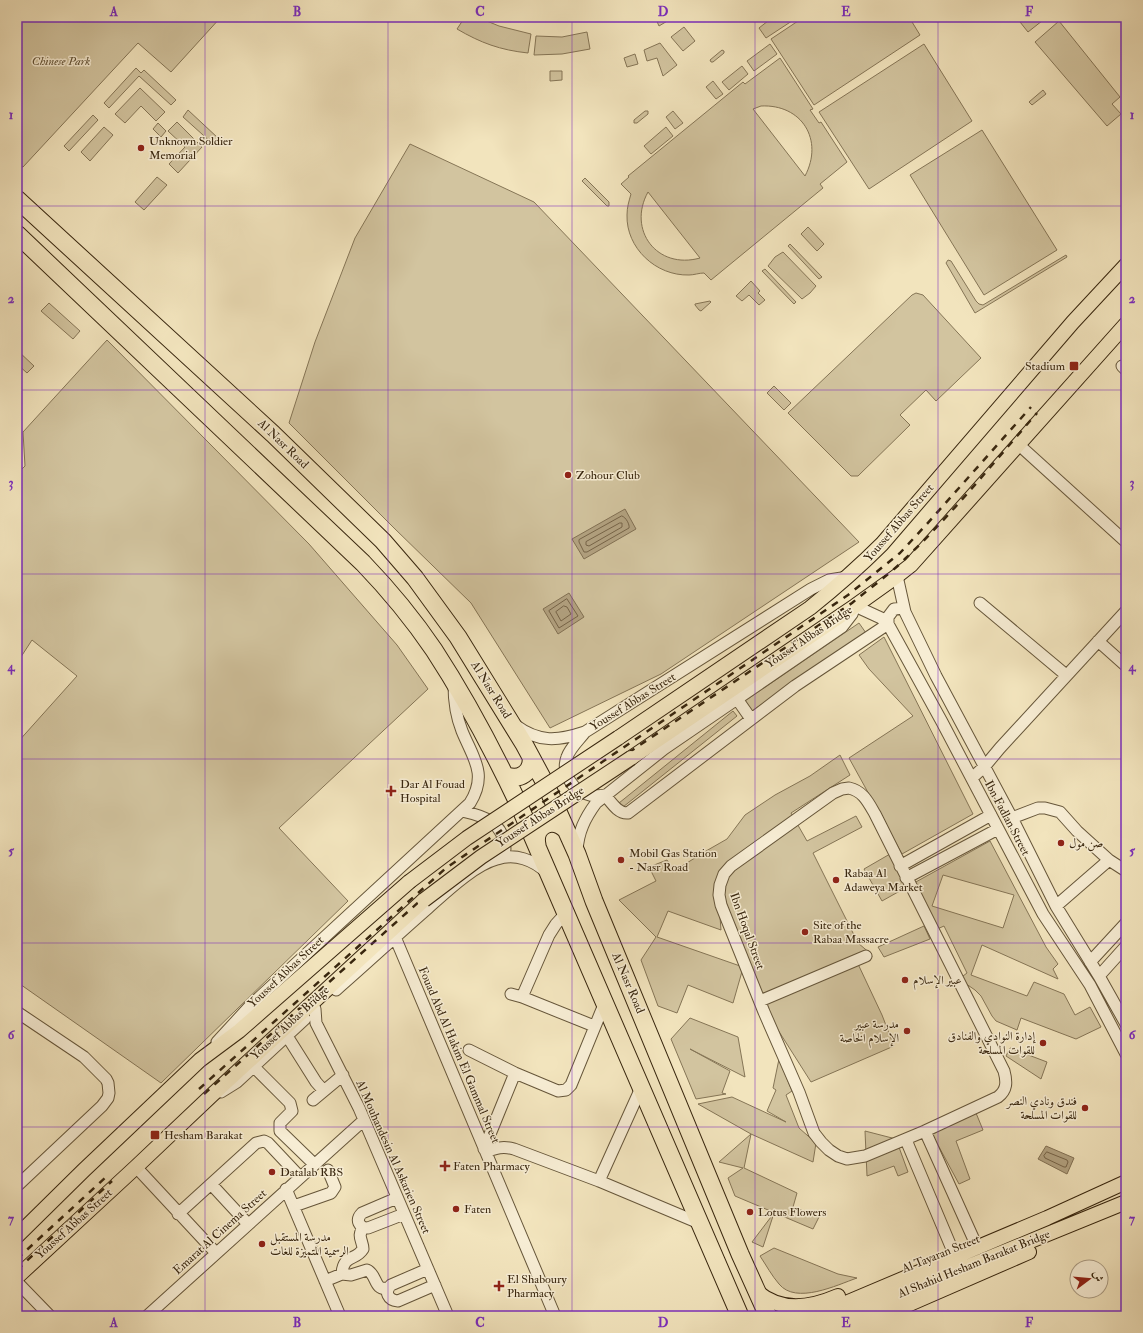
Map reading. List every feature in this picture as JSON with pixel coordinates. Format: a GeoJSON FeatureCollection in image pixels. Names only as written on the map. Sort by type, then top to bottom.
{"type":"FeatureCollection","features":[{"type":"Feature","properties":{"kind":"highway","name":"Al Nasr Road"},"geometry":{"type":"LineString","coordinates":[[17,199],[273,434],[383,541],[415,578],[445,617],[531,757],[566,830],[766,1314]]}},
{"type":"Feature","properties":{"kind":"highway"},"geometry":{"type":"LineString","coordinates":[[17,234],[363,563],[398,602],[454,682],[505,775],[555,885],[699,1223],[734,1311]]}},
{"type":"Feature","properties":{"kind":"highway"},"geometry":{"type":"LineString","coordinates":[[505,775],[516,778],[524,775],[529,769],[531,757]]}},
{"type":"Feature","properties":{"kind":"highway"},"geometry":{"type":"LineString","coordinates":[[537,845],[536,837],[540,829],[547,824],[555,823],[566,830]]}},
{"type":"Feature","properties":{"kind":"main road","name":"Youssef Abbas Street"},"geometry":{"type":"LineString","coordinates":[[848,577],[882,544],[1072,322],[1126,265]]}},
{"type":"Feature","properties":{"kind":"main road"},"geometry":{"type":"LineString","coordinates":[[897,576],[910,565],[1126,324]]}},
{"type":"Feature","properties":{"kind":"main road","name":"Youssef Abbas Bridge"},"geometry":{"type":"LineString","coordinates":[[212,1095],[424,900],[461,871],[493,848],[631,758],[897,576]]}},
{"type":"Feature","properties":{"kind":"main road","name":"Youssef Abbas Bridge"},"geometry":{"type":"LineString","coordinates":[[200,1060],[239,1031],[409,882],[467,838],[810,608],[848,577]]}},
{"type":"Feature","properties":{"kind":"main road","name":"Youssef Abbas Street"},"geometry":{"type":"LineString","coordinates":[[17,1236],[89,1165],[200,1060]]}},
{"type":"Feature","properties":{"kind":"main road","name":"Youssef Abbas Street"},"geometry":{"type":"LineString","coordinates":[[17,1277],[212,1095]]}},
{"type":"Feature","properties":{"kind":"main road","name":"Al Tayaran Street"},"geometry":{"type":"LineString","coordinates":[[756,1291],[762,1296],[777,1303],[793,1306],[809,1313],[822,1303],[952,1249],[1023,1220],[1047,1218],[1126,1182]]}},
{"type":"Feature","properties":{"kind":"main road"},"geometry":{"type":"LineString","coordinates":[[882,1316],[1033,1250],[1050,1238],[1057,1230],[1126,1202]]}},
{"type":"Feature","properties":{"kind":"main road","name":"Al Shahid Hesham Barakat Bridge"},"geometry":{"type":"LineString","coordinates":[[846,1312],[1047,1218]]}},
{"type":"Feature","properties":{"kind":"main road","name":"Al Shahid Hesham Barakat Bridge"},"geometry":{"type":"LineString","coordinates":[[809,1313],[846,1312],[1057,1230]]}},
{"type":"Feature","properties":{"kind":"street"},"geometry":{"type":"LineString","coordinates":[[1018,444],[1126,542]]}},
{"type":"Feature","properties":{"kind":"street","name":"Ibn Fadlan Street"},"geometry":{"type":"LineString","coordinates":[[897,576],[904,608],[909,622],[936,676],[985,766],[1056,906],[1099,976],[1126,1024]]}},
{"type":"Feature","properties":{"kind":"street","name":"Youssef Abbas Street"},"geometry":{"type":"LineString","coordinates":[[509,719],[528,733],[543,738],[566,738],[585,732],[811,589],[829,580],[848,577]]}},
{"type":"Feature","properties":{"kind":"street"},"geometry":{"type":"LineString","coordinates":[[980,603],[1066,675]]}},
{"type":"Feature","properties":{"kind":"street"},"geometry":{"type":"LineString","coordinates":[[577,854],[578,840],[582,826],[596,803],[664,749],[842,627],[852,614],[855,606]]}},
{"type":"Feature","properties":{"kind":"street","name":"Ibn Fadlan Street"},"geometry":{"type":"LineString","coordinates":[[855,606],[881,618],[888,624],[972,778],[1043,914],[1090,985],[1126,1054]]}},
{"type":"Feature","properties":{"kind":"street"},"geometry":{"type":"LineString","coordinates":[[605,795],[619,811],[625,814],[628,813],[812,673],[888,624],[888,617],[891,611],[897,608],[904,608]]}},
{"type":"Feature","properties":{"kind":"street"},"geometry":{"type":"LineString","coordinates":[[972,778],[985,766],[1066,675],[1126,611]]}},
{"type":"Feature","properties":{"kind":"street"},"geometry":{"type":"LineString","coordinates":[[1098,641],[1126,666]]}},
{"type":"Feature","properties":{"kind":"street","name":"Youssef Abbas Street"},"geometry":{"type":"LineString","coordinates":[[200,1060],[250,1006],[470,803],[478,786],[479,776],[475,759],[459,721],[455,702],[454,682]]}},
{"type":"Feature","properties":{"kind":"street"},"geometry":{"type":"LineString","coordinates":[[737,699],[751,719]]}},
{"type":"Feature","properties":{"kind":"street"},"geometry":{"type":"LineString","coordinates":[[585,732],[569,751],[566,758],[567,776],[574,786],[583,793],[594,796],[605,795]]}},
{"type":"Feature","properties":{"kind":"street","name":"Ibn Hoqal Street"},"geometry":{"type":"LineString","coordinates":[[849,788],[855,789],[866,799],[906,878],[1004,1071],[1007,1081],[1006,1088],[998,1097],[925,1132],[865,1156],[856,1159],[847,1159],[838,1156],[821,1142],[814,1133],[799,1092],[720,900],[720,885],[724,874],[731,866],[833,793],[849,788]]}},
{"type":"Feature","properties":{"kind":"street"},"geometry":{"type":"LineString","coordinates":[[1012,818],[1038,808],[1053,809],[1060,812],[1077,831],[1109,860],[1126,871]]}},
{"type":"Feature","properties":{"kind":"street"},"geometry":{"type":"LineString","coordinates":[[462,811],[487,818],[497,826],[505,844],[504,857]]}},
{"type":"Feature","properties":{"kind":"street"},"geometry":{"type":"LineString","coordinates":[[900,866],[991,815]]}},
{"type":"Feature","properties":{"kind":"street"},"geometry":{"type":"LineString","coordinates":[[906,878],[998,829]]}},
{"type":"Feature","properties":{"kind":"street","name":"Youssef Abbas Street"},"geometry":{"type":"LineString","coordinates":[[212,1095],[232,1086],[395,937],[465,877],[490,861],[504,857],[520,857],[534,863],[546,872],[555,885]]}},
{"type":"Feature","properties":{"kind":"street"},"geometry":{"type":"LineString","coordinates":[[1056,906],[1109,860]]}},
{"type":"Feature","properties":{"kind":"street"},"geometry":{"type":"LineString","coordinates":[[522,997],[549,936],[556,924],[566,913]]}},
{"type":"Feature","properties":{"kind":"street"},"geometry":{"type":"LineString","coordinates":[[1090,962],[1126,923]]}},
{"type":"Feature","properties":{"kind":"street","name":"Fouad Abd Al Hakim El Gammal Street"},"geometry":{"type":"LineString","coordinates":[[395,937],[555,1316]]}},
{"type":"Feature","properties":{"kind":"street"},"geometry":{"type":"LineString","coordinates":[[1099,976],[1126,946]]}},
{"type":"Feature","properties":{"kind":"street"},"geometry":{"type":"LineString","coordinates":[[760,1000],[866,956]]}},
{"type":"Feature","properties":{"kind":"street"},"geometry":{"type":"LineString","coordinates":[[511,994],[594,1026]]}},
{"type":"Feature","properties":{"kind":"street"},"geometry":{"type":"LineString","coordinates":[[470,1050],[558,1091],[566,1090],[571,1085],[605,1002]]}},
{"type":"Feature","properties":{"kind":"street","name":"Al Mouhandesin Al Askarien Street"},"geometry":{"type":"LineString","coordinates":[[315,1009],[316,1023],[364,1120],[448,1316]]}},
{"type":"Feature","properties":{"kind":"street"},"geometry":{"type":"LineString","coordinates":[[17,1012],[84,1057],[106,1079],[109,1093],[108,1098],[96,1112],[17,1186]]}},
{"type":"Feature","properties":{"kind":"street"},"geometry":{"type":"LineString","coordinates":[[287,1036],[316,1082],[324,1091]]}},
{"type":"Feature","properties":{"kind":"street"},"geometry":{"type":"LineString","coordinates":[[254,1067],[290,1103],[292,1110],[280,1123],[280,1130],[314,1164]]}},
{"type":"Feature","properties":{"kind":"street"},"geometry":{"type":"LineString","coordinates":[[485,1151],[515,1072]]}},
{"type":"Feature","properties":{"kind":"street"},"geometry":{"type":"LineString","coordinates":[[313,1100],[343,1075]]}},
{"type":"Feature","properties":{"kind":"street"},"geometry":{"type":"LineString","coordinates":[[599,1181],[641,1088]]}},
{"type":"Feature","properties":{"kind":"street","name":"Emarat Al Cinema Street"},"geometry":{"type":"LineString","coordinates":[[147,1316],[364,1120]]}},
{"type":"Feature","properties":{"kind":"street"},"geometry":{"type":"LineString","coordinates":[[925,1132],[974,1240]]}},
{"type":"Feature","properties":{"kind":"street"},"geometry":{"type":"LineString","coordinates":[[906,1140],[952,1249]]}},
{"type":"Feature","properties":{"kind":"street"},"geometry":{"type":"LineString","coordinates":[[178,1214],[256,1142],[264,1141],[268,1144],[300,1177]]}},
{"type":"Feature","properties":{"kind":"street"},"geometry":{"type":"LineString","coordinates":[[485,1151],[506,1147],[599,1181],[699,1223]]}},
{"type":"Feature","properties":{"kind":"street"},"geometry":{"type":"LineString","coordinates":[[136,1167],[178,1214],[216,1253]]}},
{"type":"Feature","properties":{"kind":"street"},"geometry":{"type":"LineString","coordinates":[[294,1206],[331,1193],[335,1187],[328,1170]]}},
{"type":"Feature","properties":{"kind":"street"},"geometry":{"type":"LineString","coordinates":[[211,1184],[248,1224]]}},
{"type":"Feature","properties":{"kind":"street"},"geometry":{"type":"LineString","coordinates":[[286,1189],[340,1316]]}},
{"type":"Feature","properties":{"kind":"street"},"geometry":{"type":"LineString","coordinates":[[364,1228],[358,1221],[359,1216],[362,1213],[397,1198]]}},
{"type":"Feature","properties":{"kind":"street"},"geometry":{"type":"LineString","coordinates":[[342,1274],[343,1265],[345,1262],[361,1253],[363,1249],[359,1234],[364,1228],[368,1228],[404,1214]]}},
{"type":"Feature","properties":{"kind":"street"},"geometry":{"type":"LineString","coordinates":[[325,1281],[342,1274],[351,1275],[368,1270],[371,1272],[380,1288],[384,1289],[428,1269]]}},
{"type":"Feature","properties":{"kind":"street"},"geometry":{"type":"LineString","coordinates":[[17,1282],[50,1316]]}},
{"type":"Feature","properties":{"kind":"street"},"geometry":{"type":"LineString","coordinates":[[388,1288],[387,1293],[389,1298],[398,1301],[435,1285]]}},
{"type":"Feature","properties":{"kind":"green space","name":"Chinese Park"},"geometry":{"type":"Polygon","coordinates":[[[17,17],[221,17],[171,72],[138,43],[23,167],[17,166],[17,17]]]}},
{"type":"Feature","properties":{"kind":"green space"},"geometry":{"type":"Polygon","coordinates":[[[465,17],[477,17],[499,26],[531,34],[528,53],[508,50],[491,45],[457,29],[465,17]]]}},
{"type":"Feature","properties":{"kind":"green space"},"geometry":{"type":"Polygon","coordinates":[[[655,17],[674,17],[659,26],[655,17]]]}},
{"type":"Feature","properties":{"kind":"green space"},"geometry":{"type":"Polygon","coordinates":[[[773,17],[798,17],[766,38],[759,28],[773,17]]]}},
{"type":"Feature","properties":{"kind":"green space"},"geometry":{"type":"Polygon","coordinates":[[[804,17],[909,17],[920,35],[814,105],[771,39],[804,17]]]}},
{"type":"Feature","properties":{"kind":"green space"},"geometry":{"type":"Polygon","coordinates":[[[1016,17],[1047,17],[1028,32],[1016,17]]]}},
{"type":"Feature","properties":{"kind":"green space"},"geometry":{"type":"Polygon","coordinates":[[[1059,21],[1120,97],[1112,104],[1121,114],[1107,126],[1035,42],[1059,21]]]}},
{"type":"Feature","properties":{"kind":"green space"},"geometry":{"type":"Polygon","coordinates":[[[684,27],[695,41],[683,51],[671,37],[684,27]]]}},
{"type":"Feature","properties":{"kind":"green space"},"geometry":{"type":"Polygon","coordinates":[[[587,32],[590,49],[562,54],[534,55],[536,36],[562,37],[587,32]]]}},
{"type":"Feature","properties":{"kind":"green space"},"geometry":{"type":"Polygon","coordinates":[[[660,43],[677,65],[663,76],[657,58],[647,61],[644,50],[660,43]]]}},
{"type":"Feature","properties":{"kind":"green space"},"geometry":{"type":"Polygon","coordinates":[[[770,44],[777,54],[754,71],[747,61],[770,44]]]}},
{"type":"Feature","properties":{"kind":"green space"},"geometry":{"type":"Polygon","coordinates":[[[924,44],[972,121],[869,189],[819,112],[924,44]]]}},
{"type":"Feature","properties":{"kind":"green space"},"geometry":{"type":"Polygon","coordinates":[[[722,50],[724,53],[711,62],[710,60],[722,50]]]}},
{"type":"Feature","properties":{"kind":"green space"},"geometry":{"type":"Polygon","coordinates":[[[635,54],[638,64],[627,67],[624,58],[635,54]]]}},
{"type":"Feature","properties":{"kind":"green space"},"geometry":{"type":"Polygon","coordinates":[[[780,58],[813,109],[810,110],[819,123],[821,122],[847,162],[820,184],[823,188],[711,280],[704,273],[689,275],[665,271],[645,258],[637,249],[628,227],[627,215],[631,194],[621,184],[629,177],[628,176],[743,82],[745,84],[780,58]],[[761,106],[753,109],[805,176],[810,163],[812,150],[806,127],[798,118],[788,111],[775,107],[761,106]],[[648,192],[642,206],[641,220],[644,233],[650,244],[659,252],[671,258],[685,260],[700,258],[648,192]]]}},
{"type":"Feature","properties":{"kind":"green space"},"geometry":{"type":"Polygon","coordinates":[[[742,66],[748,74],[729,90],[722,82],[742,66]]]}},
{"type":"Feature","properties":{"kind":"green space"},"geometry":{"type":"Polygon","coordinates":[[[136,68],[141,73],[144,70],[176,100],[171,105],[139,76],[109,108],[104,103],[136,68]]]}},
{"type":"Feature","properties":{"kind":"green space"},"geometry":{"type":"Polygon","coordinates":[[[550,71],[562,71],[562,80],[550,81],[550,71]]]}},
{"type":"Feature","properties":{"kind":"green space"},"geometry":{"type":"Polygon","coordinates":[[[713,81],[723,94],[716,99],[706,87],[713,81]]]}},
{"type":"Feature","properties":{"kind":"green space"},"geometry":{"type":"Polygon","coordinates":[[[140,88],[165,112],[156,121],[141,106],[125,123],[115,114],[140,88]]]}},
{"type":"Feature","properties":{"kind":"green space"},"geometry":{"type":"Polygon","coordinates":[[[1043,90],[1046,94],[1032,105],[1029,102],[1043,90]]]}},
{"type":"Feature","properties":{"kind":"green space"},"geometry":{"type":"Polygon","coordinates":[[[188,110],[218,138],[213,144],[183,117],[188,110]]]}},
{"type":"Feature","properties":{"kind":"green space"},"geometry":{"type":"Polygon","coordinates":[[[645,111],[648,111],[648,114],[637,123],[634,123],[634,120],[645,111]]]}},
{"type":"Feature","properties":{"kind":"green space"},"geometry":{"type":"Polygon","coordinates":[[[673,111],[683,123],[675,129],[666,117],[673,111]]]}},
{"type":"Feature","properties":{"kind":"green space"},"geometry":{"type":"Polygon","coordinates":[[[93,115],[98,120],[69,151],[64,146],[93,115]]]}},
{"type":"Feature","properties":{"kind":"green space"},"geometry":{"type":"Polygon","coordinates":[[[177,122],[202,147],[178,173],[169,164],[185,147],[168,131],[177,122]]]}},
{"type":"Feature","properties":{"kind":"green space"},"geometry":{"type":"Polygon","coordinates":[[[158,123],[166,131],[161,137],[153,129],[158,123]]]}},
{"type":"Feature","properties":{"kind":"green space"},"geometry":{"type":"Polygon","coordinates":[[[104,127],[113,135],[90,161],[81,152],[104,127]]]}},
{"type":"Feature","properties":{"kind":"green space"},"geometry":{"type":"Polygon","coordinates":[[[666,127],[673,136],[651,154],[644,146],[666,127]]]}},
{"type":"Feature","properties":{"kind":"green space"},"geometry":{"type":"Polygon","coordinates":[[[982,130],[1057,250],[984,295],[910,175],[982,130]]]}},
{"type":"Feature","properties":{"kind":"green space","name":"Zohour Club"},"geometry":{"type":"Polygon","coordinates":[[[410,144],[534,202],[859,542],[661,674],[550,728],[471,603],[289,423],[315,342],[355,238],[410,144]]]}},
{"type":"Feature","properties":{"kind":"green space"},"geometry":{"type":"Polygon","coordinates":[[[157,177],[167,185],[144,210],[135,202],[157,177]]]}},
{"type":"Feature","properties":{"kind":"green space"},"geometry":{"type":"Polygon","coordinates":[[[585,178],[609,202],[609,206],[607,206],[582,181],[585,178]]]}},
{"type":"Feature","properties":{"kind":"green space"},"geometry":{"type":"Polygon","coordinates":[[[808,227],[824,244],[817,251],[801,234],[808,227]]]}},
{"type":"Feature","properties":{"kind":"green space"},"geometry":{"type":"Polygon","coordinates":[[[790,244],[822,277],[819,279],[788,246],[790,244]]]}},
{"type":"Feature","properties":{"kind":"green space"},"geometry":{"type":"Polygon","coordinates":[[[783,252],[816,286],[802,299],[768,266],[775,257],[783,252]]]}},
{"type":"Feature","properties":{"kind":"green space"},"geometry":{"type":"Polygon","coordinates":[[[1066,255],[1067,257],[975,313],[946,263],[948,260],[951,261],[976,301],[983,305],[1066,255]]]}},
{"type":"Feature","properties":{"kind":"green space"},"geometry":{"type":"Polygon","coordinates":[[[765,269],[796,302],[794,304],[762,271],[765,269]]]}},
{"type":"Feature","properties":{"kind":"green space"},"geometry":{"type":"Polygon","coordinates":[[[751,281],[760,291],[758,293],[765,300],[759,305],[749,295],[742,301],[736,296],[751,281]]]}},
{"type":"Feature","properties":{"kind":"green space"},"geometry":{"type":"Polygon","coordinates":[[[916,293],[923,295],[981,358],[936,401],[926,390],[900,415],[910,425],[858,476],[851,476],[788,413],[912,295],[916,293]]]}},
{"type":"Feature","properties":{"kind":"green space"},"geometry":{"type":"Polygon","coordinates":[[[711,302],[701,311],[695,305],[695,304],[711,302]]]}},
{"type":"Feature","properties":{"kind":"green space"},"geometry":{"type":"Polygon","coordinates":[[[49,303],[80,331],[73,339],[41,311],[49,303]]]}},
{"type":"Feature","properties":{"kind":"green space"},"geometry":{"type":"Polygon","coordinates":[[[107,340],[309,544],[397,645],[428,689],[279,828],[348,901],[161,1083],[17,982],[17,743],[77,676],[32,640],[17,663],[17,474],[25,466],[23,432],[107,340]]]}},
{"type":"Feature","properties":{"kind":"green space"},"geometry":{"type":"Polygon","coordinates":[[[17,350],[34,366],[27,373],[17,364],[17,350]]]}},
{"type":"Feature","properties":{"kind":"green space"},"geometry":{"type":"Polygon","coordinates":[[[774,386],[791,403],[784,410],[767,393],[774,386]]]}},
{"type":"Feature","properties":{"kind":"green space"},"geometry":{"type":"Polygon","coordinates":[[[859,623],[866,633],[752,711],[745,701],[859,623]]]}},
{"type":"Feature","properties":{"kind":"green space"},"geometry":{"type":"Polygon","coordinates":[[[884,637],[973,814],[902,854],[849,758],[913,716],[869,669],[859,655],[884,637]]]}},
{"type":"Feature","properties":{"kind":"green space"},"geometry":{"type":"Polygon","coordinates":[[[733,711],[737,716],[623,807],[619,803],[733,711]]]}},
{"type":"Feature","properties":{"kind":"green space"},"geometry":{"type":"Polygon","coordinates":[[[840,755],[850,775],[791,813],[807,841],[856,816],[862,827],[813,853],[858,943],[871,954],[872,957],[858,964],[882,1015],[894,1046],[811,1082],[759,1000],[743,968],[733,1003],[688,985],[677,1013],[658,1006],[641,960],[656,937],[619,900],[656,881],[649,867],[667,860],[674,871],[727,839],[745,815],[775,795],[810,776],[840,755]],[[668,911],[657,937],[743,967],[720,917],[721,930],[668,911]]]}},
{"type":"Feature","properties":{"kind":"green space"},"geometry":{"type":"Polygon","coordinates":[[[990,841],[1046,947],[1058,964],[1053,969],[1058,979],[982,945],[971,975],[1027,996],[1034,982],[1064,994],[1075,1015],[1090,1007],[1101,1027],[1076,1039],[1021,1018],[1017,1030],[996,1021],[981,996],[959,979],[967,973],[944,926],[935,930],[914,883],[990,841]],[[943,875],[932,906],[1003,928],[1014,895],[943,875]]]}},
{"type":"Feature","properties":{"kind":"green space"},"geometry":{"type":"Polygon","coordinates":[[[890,854],[907,887],[882,901],[864,869],[890,854]]]}},
{"type":"Feature","properties":{"kind":"green space"},"geometry":{"type":"Polygon","coordinates":[[[924,926],[930,939],[884,957],[878,947],[924,926]]]}},
{"type":"Feature","properties":{"kind":"green space"},"geometry":{"type":"Polygon","coordinates":[[[690,1018],[738,1037],[745,1077],[690,1049],[730,1071],[722,1093],[726,1094],[696,1099],[671,1039],[690,1018]]]}},
{"type":"Feature","properties":{"kind":"green space"},"geometry":{"type":"Polygon","coordinates":[[[1010,1048],[1047,1062],[1041,1079],[1006,1056],[1010,1048]]]}},
{"type":"Feature","properties":{"kind":"green space"},"geometry":{"type":"Polygon","coordinates":[[[779,1059],[792,1091],[786,1095],[799,1128],[816,1143],[813,1162],[751,1134],[698,1104],[732,1097],[786,1122],[767,1111],[776,1090],[773,1088],[779,1059]]]}},
{"type":"Feature","properties":{"kind":"green space"},"geometry":{"type":"Polygon","coordinates":[[[976,1113],[983,1130],[956,1141],[970,1179],[959,1184],[931,1132],[976,1113]]]}},
{"type":"Feature","properties":{"kind":"green space"},"geometry":{"type":"Polygon","coordinates":[[[865,1131],[896,1139],[908,1172],[898,1176],[894,1166],[867,1176],[865,1131]]]}},
{"type":"Feature","properties":{"kind":"green space"},"geometry":{"type":"Polygon","coordinates":[[[751,1134],[744,1168],[797,1193],[793,1207],[819,1217],[813,1229],[735,1196],[728,1178],[743,1168],[719,1162],[751,1134]]]}},
{"type":"Feature","properties":{"kind":"green space"},"geometry":{"type":"Polygon","coordinates":[[[774,1213],[763,1247],[752,1242],[774,1213]]]}},
{"type":"Feature","properties":{"kind":"green space"},"geometry":{"type":"Polygon","coordinates":[[[774,1248],[838,1274],[857,1278],[817,1292],[796,1293],[786,1290],[776,1281],[760,1256],[774,1248]]]}},
{"type":"Feature","properties":{"kind":"water"},"geometry":{"type":"Polygon","coordinates":[[[625,509],[636,529],[584,559],[572,539],[625,509]]]}},
{"type":"Feature","properties":{"kind":"water"},"geometry":{"type":"Polygon","coordinates":[[[569,593],[584,617],[558,634],[543,609],[569,593]]]}},
{"type":"Feature","properties":{"kind":"water"},"geometry":{"type":"Polygon","coordinates":[[[1046,1146],[1074,1158],[1067,1174],[1038,1159],[1046,1146]]]}},
{"type":"Feature","properties":{"kind":"railway"},"geometry":{"type":"LineString","coordinates":[[199,1089],[446,868],[848,595],[900,553],[1031,407]]}},
{"type":"Feature","properties":{"kind":"railway"},"geometry":{"type":"LineString","coordinates":[[204,1094],[450,874],[507,834],[852,603],[887,575],[940,523],[1037,413]]}},
{"type":"Feature","properties":{"kind":"railway"},"geometry":{"type":"LineString","coordinates":[[17,1259],[107,1176]]}},
{"type":"Feature","properties":{"kind":"railway"},"geometry":{"type":"LineString","coordinates":[[17,1270],[112,1181]]}},
{"type":"Feature","properties":{"kind":"place","name":"Unknown Soldier Memorial"},"geometry":{"type":"Point","coordinates":[141,148]}},
{"type":"Feature","properties":{"kind":"place","name":"Stadium"},"geometry":{"type":"Point","coordinates":[1074,366]}},
{"type":"Feature","properties":{"kind":"place","name":"Zohour Club"},"geometry":{"type":"Point","coordinates":[568,475]}},
{"type":"Feature","properties":{"kind":"place","name":"Dar Al Fouad Hospital"},"geometry":{"type":"Point","coordinates":[391,791]}},
{"type":"Feature","properties":{"kind":"place","name":"صن مول"},"geometry":{"type":"Point","coordinates":[1061,843]}},
{"type":"Feature","properties":{"kind":"place","name":"Mobil Gas Station - Nasr Road"},"geometry":{"type":"Point","coordinates":[621,860]}},
{"type":"Feature","properties":{"kind":"place","name":"Rabaa Al Adaweya Market"},"geometry":{"type":"Point","coordinates":[836,880]}},
{"type":"Feature","properties":{"kind":"place","name":"Site of the Rabaa Massacre"},"geometry":{"type":"Point","coordinates":[805,932]}},
{"type":"Feature","properties":{"kind":"place","name":"عبير الإسلام"},"geometry":{"type":"Point","coordinates":[905,980]}},
{"type":"Feature","properties":{"kind":"place","name":"مدرسة عبير الإسلام الخاصة"},"geometry":{"type":"Point","coordinates":[907,1031]}},
{"type":"Feature","properties":{"kind":"place","name":"إدارة النوادي والفنادق للقوات المسلحة"},"geometry":{"type":"Point","coordinates":[1043,1043]}},
{"type":"Feature","properties":{"kind":"place","name":"فندق ونادي النصر للقوات المسلحة"},"geometry":{"type":"Point","coordinates":[1085,1108]}},
{"type":"Feature","properties":{"kind":"place","name":"Hesham Barakat"},"geometry":{"type":"Point","coordinates":[155,1135]}},
{"type":"Feature","properties":{"kind":"place","name":"Faten Pharmacy"},"geometry":{"type":"Point","coordinates":[445,1166]}},
{"type":"Feature","properties":{"kind":"place","name":"Datalab RBS"},"geometry":{"type":"Point","coordinates":[272,1172]}},
{"type":"Feature","properties":{"kind":"place","name":"Faten"},"geometry":{"type":"Point","coordinates":[456,1209]}},
{"type":"Feature","properties":{"kind":"place","name":"Lotus Flowers"},"geometry":{"type":"Point","coordinates":[750,1212]}},
{"type":"Feature","properties":{"kind":"place","name":"مدرسة المستقبل الرسمية المتميزة للغات"},"geometry":{"type":"Point","coordinates":[262,1244]}},
{"type":"Feature","properties":{"kind":"place","name":"El Shaboury Pharmacy"},"geometry":{"type":"Point","coordinates":[499,1286]}}]}
